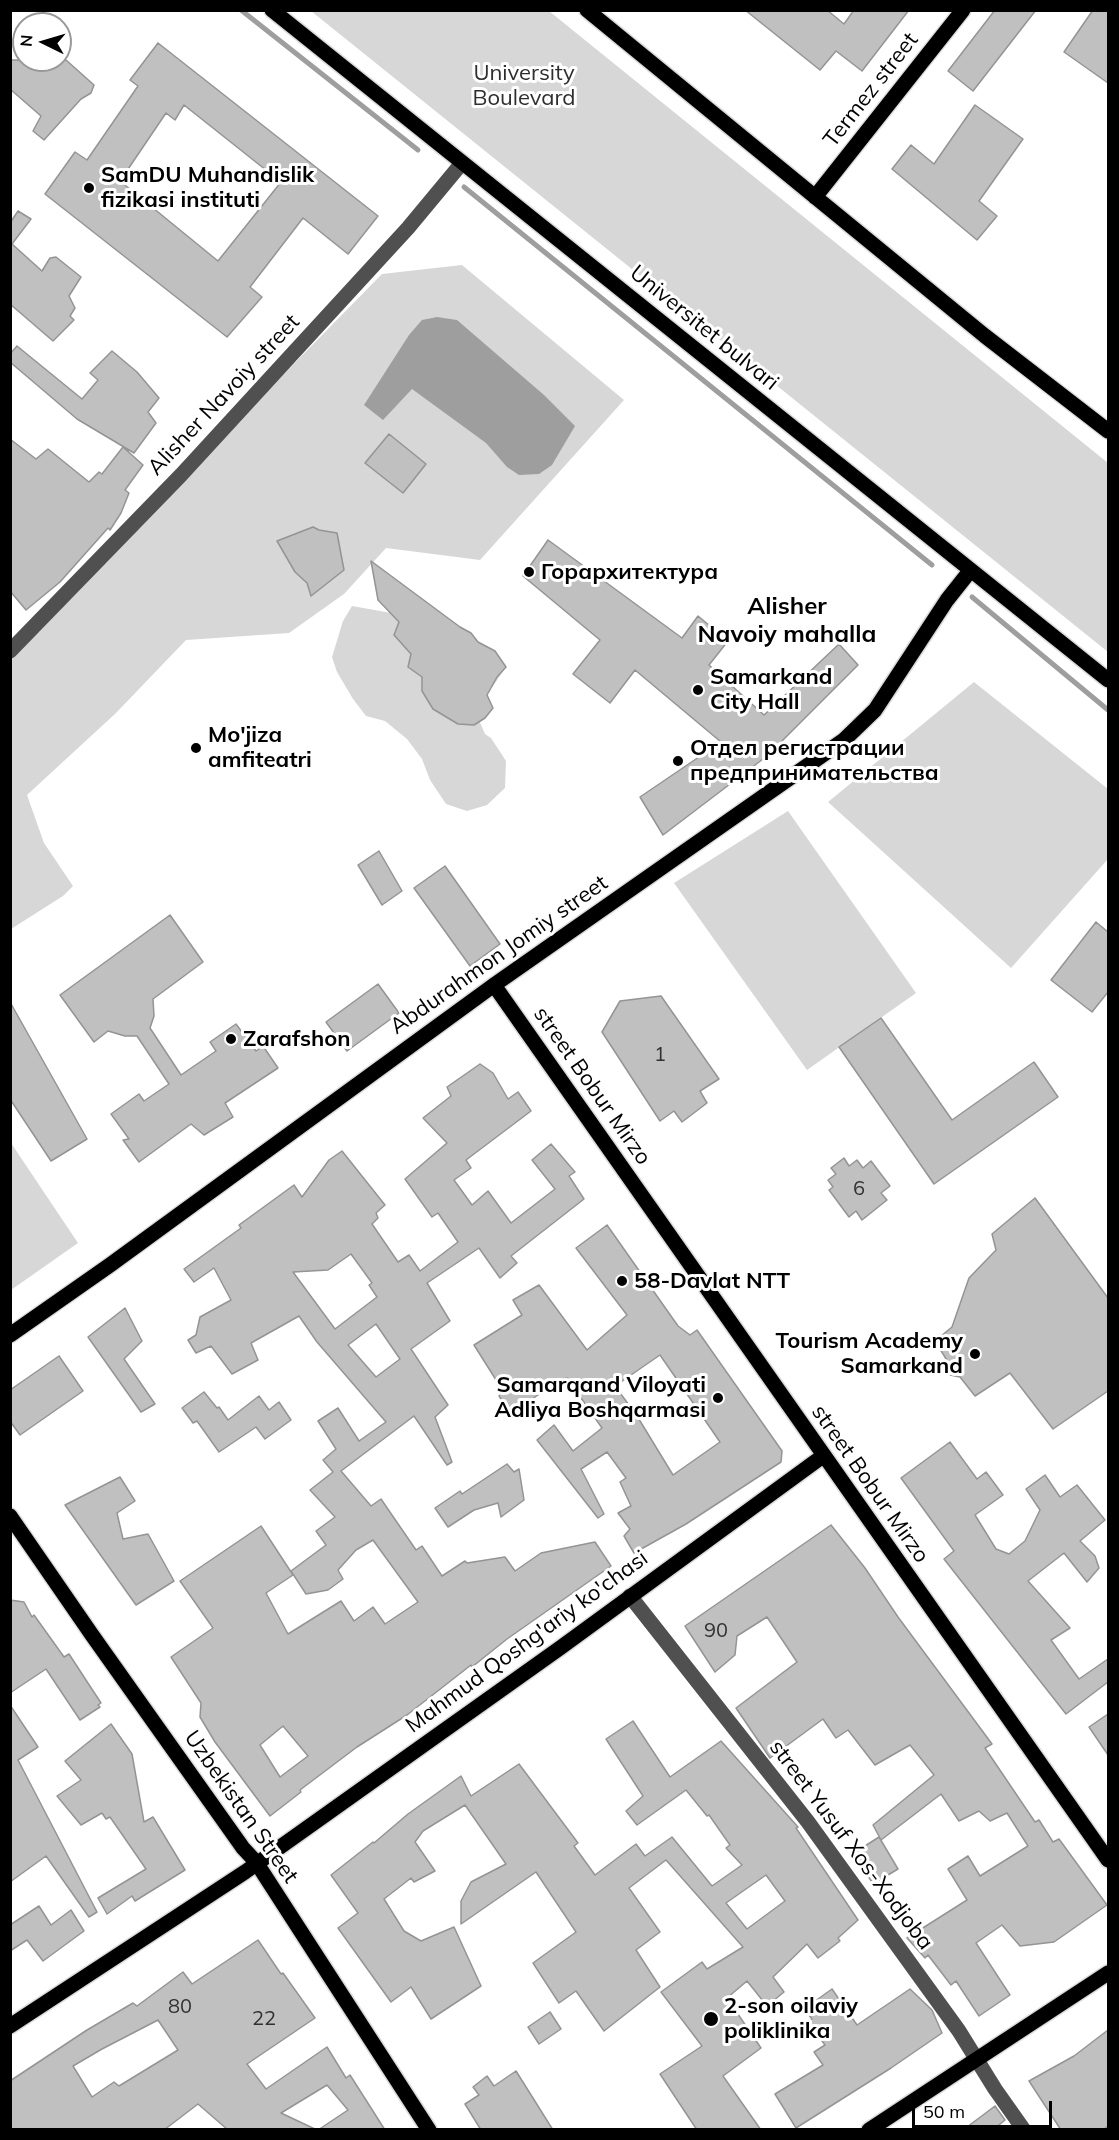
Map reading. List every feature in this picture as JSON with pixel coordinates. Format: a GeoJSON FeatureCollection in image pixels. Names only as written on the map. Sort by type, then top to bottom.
{"type":"FeatureCollection","features":[{"type":"Feature","properties":{"kind":"main road","name":"Universitet bulvari"},"geometry":{"type":"LineString","coordinates":[[272,10],[1108,680]]}},
{"type":"Feature","properties":{"kind":"main road","name":"Termez street"},"geometry":{"type":"LineString","coordinates":[[815,197],[963,10]]}},
{"type":"Feature","properties":{"kind":"main road"},"geometry":{"type":"LineString","coordinates":[[588,11],[985,336],[1108,432]]}},
{"type":"Feature","properties":{"kind":"main road","name":"Abdurahmon Jomiy street"},"geometry":{"type":"LineString","coordinates":[[10,1335],[110,1265],[494,984],[844,740],[875,710],[947,600],[970,571]]}},
{"type":"Feature","properties":{"kind":"main road","name":"street Bobur Mirzo"},"geometry":{"type":"LineString","coordinates":[[494,984],[1108,1860]]}},
{"type":"Feature","properties":{"kind":"main road","name":"Mahmud Qoshg'ariy ko'chasi"},"geometry":{"type":"LineString","coordinates":[[10,2026],[256,1862],[560,1648],[823,1456]]}},
{"type":"Feature","properties":{"kind":"main road","name":"Uzbekistan Street"},"geometry":{"type":"LineString","coordinates":[[10,1516],[243,1848],[256,1862],[429,2130]]}},
{"type":"Feature","properties":{"kind":"main road"},"geometry":{"type":"LineString","coordinates":[[869,2130],[1108,1973]]}},
{"type":"Feature","properties":{"kind":"street","name":"Alisher Navoiy street"},"geometry":{"type":"LineString","coordinates":[[10,651],[181,476],[408,228],[462,163]]}},
{"type":"Feature","properties":{"kind":"street","name":"street Yusuf Xos-Xodjoba"},"geometry":{"type":"LineString","coordinates":[[630,1596],[808,1822],[955,2026],[1024,2130]]}},
{"type":"Feature","properties":{"kind":"green space","name":"University Boulevard"},"geometry":{"type":"Polygon","coordinates":[[[311,11],[549,11],[1108,463],[1108,652],[311,11]]]}},
{"type":"Feature","properties":{"kind":"green space"},"geometry":{"type":"Polygon","coordinates":[[[462,265],[624,400],[480,560],[386,548],[344,594],[289,633],[186,640],[116,713],[27,795],[44,843],[73,886],[63,896],[11,929],[11,652],[382,274],[462,265]]]}},
{"type":"Feature","properties":{"kind":"green space"},"geometry":{"type":"Polygon","coordinates":[[[352,606],[408,616],[485,646],[506,667],[487,695],[479,720],[485,734],[491,738],[506,761],[505,788],[487,805],[467,811],[446,804],[430,780],[422,759],[407,739],[385,721],[366,716],[353,699],[337,672],[332,657],[343,621],[352,606]]]}},
{"type":"Feature","properties":{"kind":"green space"},"geometry":{"type":"Polygon","coordinates":[[[974,682],[1108,789],[1108,859],[1011,968],[828,802],[974,682]]]}},
{"type":"Feature","properties":{"kind":"green space"},"geometry":{"type":"Polygon","coordinates":[[[788,811],[916,993],[807,1070],[674,883],[788,811]]]}},
{"type":"Feature","properties":{"kind":"green space"},"geometry":{"type":"Polygon","coordinates":[[[11,1143],[78,1243],[10,1290],[11,1143]]]}},
{"type":"Feature","properties":{"kind":"shaded area"},"geometry":{"type":"Polygon","coordinates":[[[437,317],[457,320],[544,395],[575,426],[552,465],[539,474],[519,475],[507,467],[486,443],[412,389],[383,420],[364,405],[409,335],[422,320],[437,317]]]}},
{"type":"Feature","properties":{"kind":"building"},"geometry":{"type":"Polygon","coordinates":[[[745,10],[827,10],[844,24],[854,10],[909,10],[862,71],[836,51],[820,70],[745,10]]]}},
{"type":"Feature","properties":{"kind":"building"},"geometry":{"type":"Polygon","coordinates":[[[995,10],[1036,10],[973,91],[948,71],[995,10]]]}},
{"type":"Feature","properties":{"kind":"building"},"geometry":{"type":"Polygon","coordinates":[[[1093,10],[1108,10],[1108,83],[1064,52],[1093,10]]]}},
{"type":"Feature","properties":{"kind":"building","name":"SamDU Muhandislik fizikasi instituti"},"geometry":{"type":"Polygon","coordinates":[[[158,43],[378,216],[348,254],[303,218],[250,287],[262,297],[227,337],[45,194],[75,152],[87,160],[138,86],[130,80],[158,43]],[[184,105],[175,120],[166,113],[120,181],[218,261],[281,182],[184,105]]]}},
{"type":"Feature","properties":{"kind":"building"},"geometry":{"type":"Polygon","coordinates":[[[10,60],[12,60],[12,72],[72,72],[72,65],[94,85],[91,93],[81,99],[44,140],[33,131],[41,116],[10,89],[10,60]]]}},
{"type":"Feature","properties":{"kind":"building"},"geometry":{"type":"Polygon","coordinates":[[[975,105],[1023,139],[979,201],[997,216],[977,240],[892,169],[911,145],[934,164],[975,105]]]}},
{"type":"Feature","properties":{"kind":"building"},"geometry":{"type":"Polygon","coordinates":[[[18,211],[31,219],[12,244],[42,271],[50,258],[56,257],[81,277],[69,296],[75,308],[70,316],[74,320],[53,341],[10,304],[10,223],[18,211]]]}},
{"type":"Feature","properties":{"kind":"building"},"geometry":{"type":"Polygon","coordinates":[[[17,346],[82,399],[98,380],[90,373],[112,351],[137,372],[159,398],[148,412],[156,423],[134,453],[77,419],[10,362],[10,354],[17,346]]]}},
{"type":"Feature","properties":{"kind":"building"},"geometry":{"type":"Polygon","coordinates":[[[389,434],[426,464],[403,493],[365,463],[389,434]]]}},
{"type":"Feature","properties":{"kind":"building"},"geometry":{"type":"Polygon","coordinates":[[[10,439],[36,459],[48,449],[89,482],[99,472],[102,474],[123,447],[143,465],[125,490],[129,493],[121,513],[110,530],[108,528],[60,582],[26,610],[10,591],[10,439]]]}},
{"type":"Feature","properties":{"kind":"building"},"geometry":{"type":"Polygon","coordinates":[[[313,527],[337,533],[344,570],[311,596],[307,583],[295,572],[277,541],[313,527]]]}},
{"type":"Feature","properties":{"kind":"building","name":"Samarkand City Hall"},"geometry":{"type":"Polygon","coordinates":[[[548,540],[682,638],[698,616],[728,641],[709,665],[764,715],[839,644],[858,665],[767,756],[663,835],[640,797],[721,742],[635,670],[610,703],[573,674],[600,640],[523,576],[548,540]]]}},
{"type":"Feature","properties":{"kind":"building"},"geometry":{"type":"Polygon","coordinates":[[[371,561],[471,633],[478,642],[495,651],[506,667],[497,677],[487,695],[493,708],[485,718],[474,725],[458,724],[433,709],[422,691],[422,677],[408,667],[411,654],[394,635],[399,622],[378,600],[371,561]]]}},
{"type":"Feature","properties":{"kind":"building"},"geometry":{"type":"Polygon","coordinates":[[[379,851],[402,891],[382,905],[358,865],[379,851]]]}},
{"type":"Feature","properties":{"kind":"building"},"geometry":{"type":"Polygon","coordinates":[[[445,866],[500,944],[470,966],[414,888],[445,866]]]}},
{"type":"Feature","properties":{"kind":"building","name":"Zarafshon"},"geometry":{"type":"Polygon","coordinates":[[[170,915],[203,962],[153,999],[154,1016],[150,1028],[181,1075],[216,1051],[210,1042],[236,1024],[256,1051],[263,1046],[278,1068],[225,1103],[233,1117],[204,1135],[191,1124],[139,1162],[123,1140],[129,1139],[111,1114],[139,1094],[144,1101],[169,1084],[137,1036],[125,1036],[108,1031],[94,1042],[60,995],[170,915]]]}},
{"type":"Feature","properties":{"kind":"building"},"geometry":{"type":"Polygon","coordinates":[[[1096,922],[1108,932],[1108,992],[1092,1012],[1051,980],[1096,922]]]}},
{"type":"Feature","properties":{"kind":"building"},"geometry":{"type":"Polygon","coordinates":[[[378,984],[399,1013],[347,1051],[326,1022],[378,984]]]}},
{"type":"Feature","properties":{"kind":"building"},"geometry":{"type":"Polygon","coordinates":[[[661,996],[719,1079],[700,1091],[707,1103],[682,1122],[674,1111],[660,1121],[602,1032],[620,1001],[661,996]]]}},
{"type":"Feature","properties":{"kind":"building"},"geometry":{"type":"Polygon","coordinates":[[[10,1002],[87,1139],[51,1161],[10,1099],[10,1002]]]}},
{"type":"Feature","properties":{"kind":"building"},"geometry":{"type":"Polygon","coordinates":[[[881,1018],[952,1120],[1034,1062],[1058,1097],[934,1184],[839,1047],[881,1018]]]}},
{"type":"Feature","properties":{"kind":"building"},"geometry":{"type":"Polygon","coordinates":[[[480,1064],[493,1073],[508,1099],[518,1092],[531,1111],[466,1160],[471,1168],[454,1180],[472,1205],[488,1191],[511,1223],[555,1189],[532,1160],[551,1144],[575,1172],[569,1176],[584,1199],[511,1256],[517,1263],[500,1278],[479,1248],[427,1283],[450,1321],[411,1349],[448,1405],[435,1417],[452,1462],[447,1465],[414,1416],[341,1471],[371,1506],[381,1499],[416,1550],[422,1546],[442,1576],[465,1561],[467,1563],[505,1557],[515,1571],[541,1553],[595,1542],[611,1566],[507,1639],[472,1667],[471,1665],[407,1715],[357,1747],[270,1816],[215,1742],[200,1717],[201,1703],[171,1657],[213,1628],[180,1581],[261,1526],[293,1575],[266,1593],[288,1634],[341,1601],[354,1621],[373,1607],[385,1624],[418,1602],[373,1540],[356,1550],[338,1570],[343,1579],[328,1590],[306,1594],[291,1571],[326,1545],[316,1531],[335,1517],[310,1490],[333,1472],[323,1460],[336,1449],[318,1421],[338,1408],[359,1441],[386,1422],[317,1342],[299,1316],[251,1343],[258,1360],[232,1374],[211,1346],[196,1353],[188,1340],[196,1335],[200,1317],[231,1300],[214,1268],[194,1282],[184,1269],[241,1228],[239,1225],[294,1185],[302,1197],[329,1160],[342,1151],[385,1205],[376,1213],[378,1218],[372,1224],[398,1262],[409,1255],[420,1271],[458,1242],[438,1213],[432,1217],[405,1179],[447,1143],[423,1118],[451,1096],[447,1087],[480,1064]],[[351,1254],[328,1270],[293,1272],[335,1329],[377,1297],[369,1285],[372,1283],[351,1254]],[[376,1324],[348,1345],[376,1377],[400,1359],[376,1324]],[[283,1726],[260,1745],[280,1777],[308,1756],[283,1726]]]}},
{"type":"Feature","properties":{"kind":"building"},"geometry":{"type":"Polygon","coordinates":[[[844,1158],[849,1166],[857,1160],[863,1168],[871,1161],[890,1186],[881,1193],[887,1200],[862,1220],[856,1211],[849,1217],[829,1190],[833,1187],[828,1180],[836,1174],[831,1168],[844,1158]]]}},
{"type":"Feature","properties":{"kind":"building"},"geometry":{"type":"Polygon","coordinates":[[[1035,1198],[1108,1298],[1108,1391],[1053,1429],[1010,1373],[975,1396],[960,1377],[950,1375],[948,1362],[935,1341],[952,1327],[969,1278],[996,1250],[992,1234],[1035,1198]]]}},
{"type":"Feature","properties":{"kind":"building"},"geometry":{"type":"Polygon","coordinates":[[[607,1225],[678,1326],[690,1335],[697,1330],[782,1451],[781,1462],[686,1524],[634,1553],[624,1536],[630,1529],[618,1513],[631,1506],[620,1482],[626,1478],[607,1452],[581,1469],[604,1514],[598,1518],[537,1440],[554,1425],[573,1451],[602,1428],[567,1378],[555,1383],[511,1414],[499,1396],[503,1391],[474,1345],[522,1315],[513,1300],[539,1285],[587,1350],[627,1315],[576,1248],[607,1225]],[[660,1355],[615,1386],[637,1416],[673,1475],[720,1442],[660,1355]]]}},
{"type":"Feature","properties":{"kind":"building"},"geometry":{"type":"Polygon","coordinates":[[[125,1308],[142,1341],[124,1359],[155,1404],[141,1412],[88,1337],[125,1308]]]}},
{"type":"Feature","properties":{"kind":"building"},"geometry":{"type":"Polygon","coordinates":[[[59,1356],[83,1391],[20,1435],[10,1421],[10,1390],[59,1356]]]}},
{"type":"Feature","properties":{"kind":"building"},"geometry":{"type":"Polygon","coordinates":[[[204,1392],[228,1420],[259,1396],[269,1410],[279,1402],[291,1420],[265,1439],[256,1427],[219,1452],[197,1421],[193,1423],[182,1408],[204,1392]]]}},
{"type":"Feature","properties":{"kind":"building"},"geometry":{"type":"Polygon","coordinates":[[[950,1442],[977,1479],[986,1472],[1003,1495],[975,1515],[996,1549],[1009,1554],[1025,1541],[1040,1510],[1026,1489],[1045,1475],[1060,1497],[1077,1485],[1105,1520],[1080,1541],[1095,1556],[1099,1568],[1087,1582],[1064,1553],[1028,1581],[1070,1628],[1051,1640],[1079,1679],[1108,1659],[1108,1682],[1066,1714],[944,1559],[954,1551],[901,1478],[950,1442]]]}},
{"type":"Feature","properties":{"kind":"building"},"geometry":{"type":"Polygon","coordinates":[[[507,1464],[514,1472],[519,1469],[524,1500],[501,1517],[498,1503],[474,1510],[448,1527],[435,1508],[460,1491],[462,1494],[507,1464]]]}},
{"type":"Feature","properties":{"kind":"building"},"geometry":{"type":"Polygon","coordinates":[[[120,1477],[135,1501],[117,1513],[123,1539],[148,1534],[174,1581],[136,1605],[65,1505],[120,1477]]]}},
{"type":"Feature","properties":{"kind":"building"},"geometry":{"type":"Polygon","coordinates":[[[831,1525],[865,1568],[898,1617],[992,1744],[985,1748],[1035,1822],[1039,1820],[1053,1842],[1059,1839],[1107,1905],[1054,1942],[1020,1946],[1002,1925],[976,1943],[1010,1995],[979,2016],[956,1981],[951,1985],[928,1955],[925,1958],[907,1938],[967,1900],[948,1869],[968,1856],[980,1876],[1028,1846],[1007,1813],[990,1821],[979,1811],[959,1821],[941,1794],[881,1840],[873,1825],[934,1775],[910,1745],[875,1765],[848,1730],[836,1738],[823,1719],[770,1758],[736,1708],[797,1662],[767,1617],[737,1636],[735,1655],[715,1672],[685,1626],[831,1525]]]}},
{"type":"Feature","properties":{"kind":"building"},"geometry":{"type":"Polygon","coordinates":[[[10,1600],[24,1602],[32,1617],[34,1615],[64,1657],[69,1654],[101,1703],[98,1705],[100,1707],[80,1720],[46,1669],[10,1693],[10,1600]]]}},
{"type":"Feature","properties":{"kind":"building"},"geometry":{"type":"Polygon","coordinates":[[[10,1705],[38,1747],[18,1760],[97,1912],[89,1917],[46,1856],[10,1882],[10,1705]]]}},
{"type":"Feature","properties":{"kind":"building"},"geometry":{"type":"Polygon","coordinates":[[[1108,1714],[1108,1755],[1089,1727],[1108,1714]]]}},
{"type":"Feature","properties":{"kind":"building"},"geometry":{"type":"Polygon","coordinates":[[[633,1721],[670,1777],[721,1741],[798,1827],[796,1828],[858,1920],[838,1938],[840,1941],[818,1958],[807,1944],[773,1977],[784,1992],[767,2006],[747,1981],[727,1998],[761,2048],[723,2076],[761,2130],[697,2130],[660,2074],[702,2046],[661,1992],[702,1962],[707,1969],[743,1947],[666,1860],[629,1888],[660,1932],[636,1950],[660,1987],[604,2031],[576,1991],[559,2003],[533,1963],[576,1932],[536,1872],[461,1924],[461,1901],[471,1882],[506,1864],[465,1805],[423,1831],[415,1842],[435,1871],[414,1882],[411,1878],[384,1899],[404,1931],[421,1941],[454,1927],[481,1986],[431,2019],[411,1987],[391,2002],[338,1928],[358,1913],[331,1875],[408,1814],[461,1776],[471,1796],[519,1764],[578,1843],[574,1846],[595,1875],[636,1844],[645,1856],[672,1837],[712,1886],[742,1865],[726,1848],[730,1845],[709,1815],[707,1816],[686,1790],[637,1825],[626,1811],[643,1796],[606,1739],[633,1721]],[[766,1875],[726,1903],[747,1929],[785,1901],[766,1875]]]}},
{"type":"Feature","properties":{"kind":"building"},"geometry":{"type":"Polygon","coordinates":[[[111,1724],[132,1754],[144,1822],[153,1817],[185,1870],[135,1901],[132,1896],[107,1914],[98,1898],[146,1869],[110,1817],[106,1819],[102,1813],[81,1825],[57,1796],[81,1780],[65,1761],[111,1724]]]}},
{"type":"Feature","properties":{"kind":"building"},"geometry":{"type":"Polygon","coordinates":[[[879,1837],[898,1869],[873,1884],[854,1853],[879,1837]]]}},
{"type":"Feature","properties":{"kind":"building"},"geometry":{"type":"Polygon","coordinates":[[[39,1906],[51,1925],[71,1910],[84,1931],[43,1961],[27,1940],[10,1951],[10,1925],[39,1906]]]}},
{"type":"Feature","properties":{"kind":"building"},"geometry":{"type":"Polygon","coordinates":[[[258,1940],[315,2018],[247,2064],[266,2089],[327,2047],[346,2078],[350,2075],[385,2130],[318,2130],[348,2110],[327,2085],[281,2113],[317,2130],[228,2130],[198,2104],[164,2130],[10,2130],[10,2081],[87,2030],[133,2003],[137,2006],[183,1972],[192,1984],[258,1940]],[[158,2020],[73,2066],[92,2097],[114,2082],[119,2086],[178,2050],[158,2020]]]}},
{"type":"Feature","properties":{"kind":"building"},"geometry":{"type":"Polygon","coordinates":[[[832,1989],[857,2025],[910,1989],[932,2010],[942,2033],[796,2128],[775,2094],[823,2065],[814,2052],[825,2045],[808,2022],[812,2019],[804,2009],[832,1989]]]}},
{"type":"Feature","properties":{"kind":"building"},"geometry":{"type":"Polygon","coordinates":[[[550,2012],[561,2029],[539,2044],[528,2027],[550,2012]]]}},
{"type":"Feature","properties":{"kind":"building"},"geometry":{"type":"Polygon","coordinates":[[[1108,2030],[1108,2126],[1103,2130],[1061,2130],[1029,2081],[1074,2056],[1108,2030]]]}},
{"type":"Feature","properties":{"kind":"building"},"geometry":{"type":"Polygon","coordinates":[[[516,2071],[553,2130],[481,2130],[465,2104],[479,2095],[473,2087],[487,2076],[494,2086],[516,2071]]]}},
{"type":"Feature","properties":{"kind":"building"},"geometry":{"type":"Polygon","coordinates":[[[995,2106],[1005,2120],[993,2130],[963,2130],[995,2106]]]}},
{"type":"Feature","properties":{"kind":"waterway"},"geometry":{"type":"LineString","coordinates":[[241,10],[418,150]]}},
{"type":"Feature","properties":{"kind":"waterway"},"geometry":{"type":"LineString","coordinates":[[464,187],[932,565]]}},
{"type":"Feature","properties":{"kind":"waterway"},"geometry":{"type":"LineString","coordinates":[[972,597],[1108,710]]}},
{"type":"Feature","properties":{"kind":"place","name":"SamDU Muhandislik fizikasi instituti"},"geometry":{"type":"Point","coordinates":[89,188]}},
{"type":"Feature","properties":{"kind":"place","name":"Горархитектура"},"geometry":{"type":"Point","coordinates":[529,572]}},
{"type":"Feature","properties":{"kind":"place","name":"Samarkand City Hall"},"geometry":{"type":"Point","coordinates":[698,690]}},
{"type":"Feature","properties":{"kind":"place","name":"Mo'jiza amfiteatri"},"geometry":{"type":"Point","coordinates":[196,748]}},
{"type":"Feature","properties":{"kind":"place","name":"Отдел регистрации предпринимательства"},"geometry":{"type":"Point","coordinates":[678,761]}},
{"type":"Feature","properties":{"kind":"place","name":"Zarafshon"},"geometry":{"type":"Point","coordinates":[231,1039]}},
{"type":"Feature","properties":{"kind":"place","name":"58-Davlat NTT"},"geometry":{"type":"Point","coordinates":[622,1281]}},
{"type":"Feature","properties":{"kind":"place","name":"Tourism Academy Samarkand"},"geometry":{"type":"Point","coordinates":[975,1354]}},
{"type":"Feature","properties":{"kind":"place","name":"Samarqand Viloyati Adliya Boshqarmasi"},"geometry":{"type":"Point","coordinates":[718,1398]}},
{"type":"Feature","properties":{"kind":"place","name":"2-son oilaviy poliklinika"},"geometry":{"type":"Point","coordinates":[711,2019]}},
{"type":"Feature","properties":{"kind":"district","name":"Alisher Navoiy mahalla"},"geometry":{"type":"Point","coordinates":[787,621]}}]}
